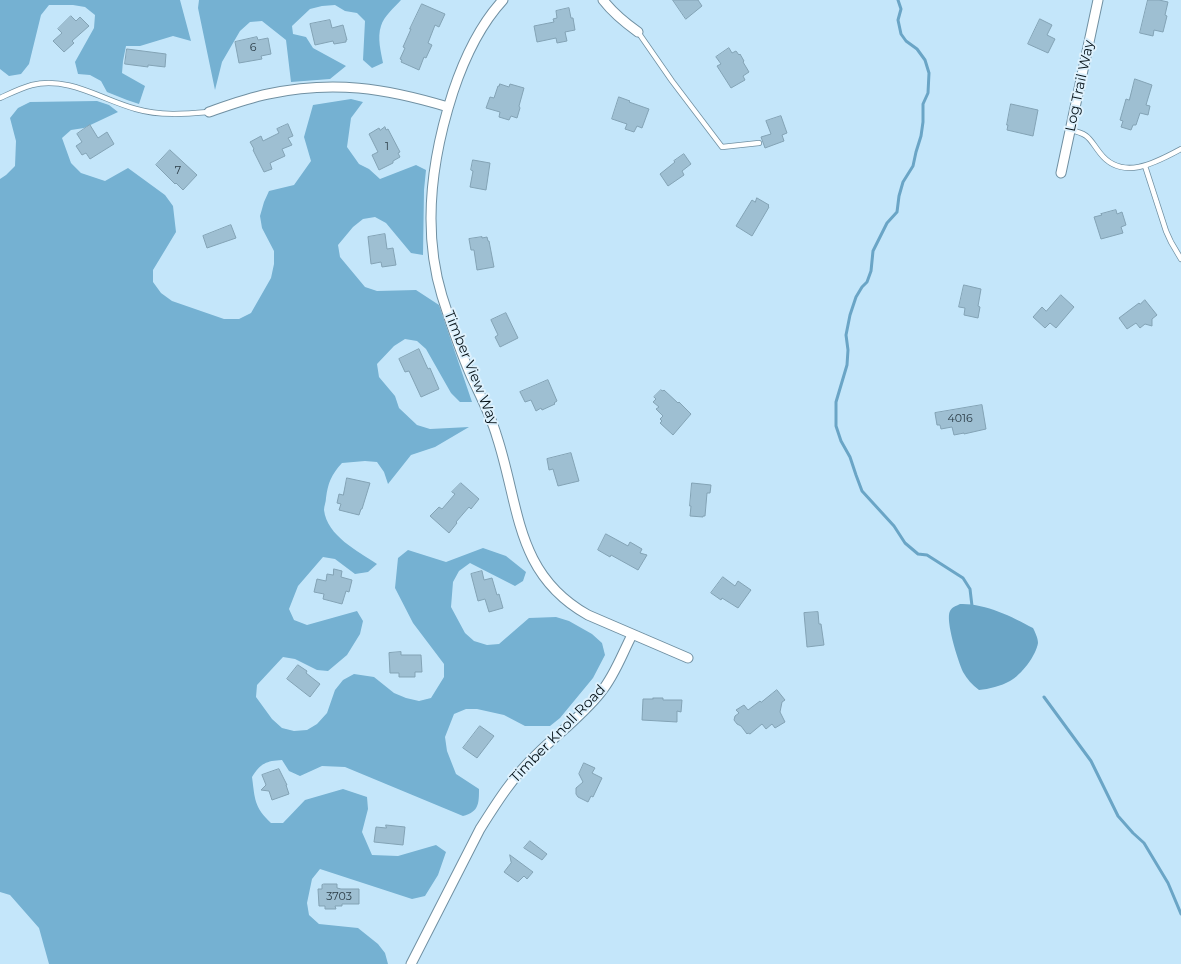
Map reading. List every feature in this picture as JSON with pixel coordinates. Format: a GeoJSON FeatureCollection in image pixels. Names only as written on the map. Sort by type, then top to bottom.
{"type":"FeatureCollection","features":[{"type":"Feature","properties":{"kind":"street","name":"Timber View Way"},"geometry":{"type":"LineString","coordinates":[[503,0],[491,14],[475,40],[462,67],[448,106],[437,153],[432,189],[431,228],[435,266],[442,296],[471,375],[497,434],[522,534],[538,570],[561,596],[578,610],[688,658]]}},
{"type":"Feature","properties":{"kind":"street"},"geometry":{"type":"LineString","coordinates":[[603,0],[612,12],[638,32]]}},
{"type":"Feature","properties":{"kind":"street","name":"Log Trail Way"},"geometry":{"type":"LineString","coordinates":[[1061,172],[1098,0]]}},
{"type":"Feature","properties":{"kind":"street"},"geometry":{"type":"LineString","coordinates":[[209,112],[266,94],[305,88],[340,86],[389,91],[448,106]]}},
{"type":"Feature","properties":{"kind":"street","name":"Timber Knoll Road"},"geometry":{"type":"LineString","coordinates":[[411,964],[480,829],[510,783],[531,759],[602,691],[632,635]]}},
{"type":"Feature","properties":{"kind":"lane"},"geometry":{"type":"LineString","coordinates":[[638,32],[722,147],[759,143]]}},
{"type":"Feature","properties":{"kind":"lane"},"geometry":{"type":"LineString","coordinates":[[0,98],[33,85],[52,83],[71,86],[144,111],[168,114],[209,112]]}},
{"type":"Feature","properties":{"kind":"lane"},"geometry":{"type":"LineString","coordinates":[[1070,130],[1081,132],[1087,136],[1111,163],[1123,167],[1145,166],[1181,148]]}},
{"type":"Feature","properties":{"kind":"lane"},"geometry":{"type":"LineString","coordinates":[[1145,166],[1166,231],[1181,259]]}},
{"type":"Feature","properties":{"kind":"shaded area"},"geometry":{"type":"Polygon","coordinates":[[[0,0],[180,0],[191,41],[173,36],[140,46],[126,46],[122,73],[145,86],[139,104],[107,92],[101,81],[90,75],[78,74],[75,62],[94,28],[95,15],[85,7],[49,5],[41,15],[29,64],[21,74],[9,76],[0,69],[0,0]]]}},
{"type":"Feature","properties":{"kind":"shaded area"},"geometry":{"type":"Polygon","coordinates":[[[199,0],[401,0],[382,22],[379,40],[383,63],[372,68],[363,60],[365,21],[357,13],[345,11],[335,5],[322,6],[310,9],[292,26],[293,34],[306,37],[313,48],[346,66],[330,79],[291,82],[286,40],[262,21],[250,22],[240,31],[222,62],[215,90],[198,8],[199,0]]]}},
{"type":"Feature","properties":{"kind":"shaded area"},"geometry":{"type":"Polygon","coordinates":[[[351,99],[363,102],[351,118],[347,147],[359,164],[369,169],[380,179],[416,165],[426,170],[423,255],[411,253],[386,223],[375,217],[363,219],[353,227],[338,245],[340,257],[365,287],[377,291],[416,290],[439,305],[472,402],[460,402],[451,393],[426,349],[417,341],[405,339],[394,346],[377,364],[379,377],[395,396],[399,408],[417,425],[430,429],[469,427],[435,447],[411,455],[388,484],[384,472],[377,462],[342,463],[338,467],[328,488],[324,510],[326,519],[331,528],[344,542],[377,564],[368,572],[355,574],[335,559],[323,557],[298,586],[289,609],[294,620],[307,625],[357,611],[363,621],[360,634],[347,655],[328,671],[317,670],[295,659],[283,657],[257,685],[256,697],[272,719],[282,728],[294,731],[307,730],[317,724],[327,713],[335,690],[343,680],[354,674],[374,677],[394,693],[406,698],[419,701],[431,698],[444,677],[444,664],[413,623],[395,588],[398,558],[408,550],[446,562],[483,548],[506,556],[526,572],[523,581],[515,586],[470,563],[459,571],[453,582],[451,607],[465,633],[474,641],[487,645],[499,644],[529,618],[556,617],[569,621],[592,634],[602,643],[605,655],[593,678],[560,718],[550,726],[525,726],[504,715],[477,709],[466,709],[454,714],[445,737],[447,751],[456,774],[479,789],[477,806],[472,812],[463,816],[345,767],[322,766],[300,776],[289,771],[282,760],[264,764],[255,772],[252,777],[256,802],[261,812],[271,823],[283,823],[305,800],[343,789],[367,797],[368,809],[362,832],[372,855],[398,856],[436,845],[446,852],[438,875],[425,896],[412,899],[320,869],[312,879],[307,903],[309,915],[319,924],[358,928],[378,944],[385,953],[388,964],[49,964],[39,928],[10,895],[0,892],[0,179],[15,166],[16,141],[10,118],[18,108],[30,102],[97,101],[109,105],[118,112],[84,128],[71,130],[62,138],[71,163],[81,173],[105,181],[128,168],[165,195],[173,206],[176,232],[153,270],[153,282],[161,293],[172,301],[224,319],[239,319],[251,313],[271,278],[274,251],[262,228],[260,216],[269,191],[294,185],[311,161],[304,137],[313,105],[351,99]]]}},
{"type":"Feature","properties":{"kind":"shaded area"},"geometry":{"type":"Polygon","coordinates":[[[960,604],[988,608],[1033,628],[1038,641],[1037,648],[1027,665],[1014,678],[999,686],[979,690],[966,677],[955,650],[949,623],[950,611],[960,604]]]}},
{"type":"Feature","properties":{"kind":"building"},"geometry":{"type":"Polygon","coordinates":[[[673,0],[698,0],[702,6],[686,19],[673,0]]]}},
{"type":"Feature","properties":{"kind":"building"},"geometry":{"type":"Polygon","coordinates":[[[1148,0],[1168,2],[1163,32],[1154,30],[1153,36],[1140,33],[1148,0]]]}},
{"type":"Feature","properties":{"kind":"building"},"geometry":{"type":"Polygon","coordinates":[[[422,4],[445,14],[439,27],[435,25],[428,43],[432,45],[426,58],[424,57],[419,70],[401,62],[402,60],[400,59],[410,29],[422,4]]]}},
{"type":"Feature","properties":{"kind":"building"},"geometry":{"type":"Polygon","coordinates":[[[569,8],[575,30],[565,32],[567,41],[557,43],[556,38],[537,42],[534,26],[554,22],[553,19],[557,18],[556,11],[569,8]]]}},
{"type":"Feature","properties":{"kind":"building"},"geometry":{"type":"Polygon","coordinates":[[[71,16],[76,21],[80,17],[89,26],[72,41],[74,43],[64,52],[53,41],[62,33],[58,29],[71,16]]]}},
{"type":"Feature","properties":{"kind":"building"},"geometry":{"type":"Polygon","coordinates":[[[1040,19],[1052,25],[1047,35],[1055,39],[1048,53],[1028,44],[1040,19]]]}},
{"type":"Feature","properties":{"kind":"building"},"geometry":{"type":"Polygon","coordinates":[[[330,20],[332,28],[343,25],[346,42],[334,44],[333,41],[315,45],[310,24],[330,20]]]}},
{"type":"Feature","properties":{"kind":"building"},"geometry":{"type":"Polygon","coordinates":[[[257,37],[258,40],[268,38],[271,54],[261,56],[262,59],[239,63],[235,42],[257,37]]]}},
{"type":"Feature","properties":{"kind":"building"},"geometry":{"type":"Polygon","coordinates":[[[729,48],[732,53],[736,51],[740,54],[749,72],[743,76],[745,80],[731,88],[717,66],[721,64],[716,57],[729,48]]]}},
{"type":"Feature","properties":{"kind":"building"},"geometry":{"type":"Polygon","coordinates":[[[127,49],[166,54],[165,67],[125,64],[127,49]]]}},
{"type":"Feature","properties":{"kind":"building"},"geometry":{"type":"Polygon","coordinates":[[[1135,79],[1152,85],[1146,105],[1150,106],[1148,115],[1140,113],[1136,125],[1133,125],[1131,130],[1121,127],[1123,121],[1120,120],[1126,99],[1129,100],[1135,79]]]}},
{"type":"Feature","properties":{"kind":"building"},"geometry":{"type":"Polygon","coordinates":[[[500,84],[509,87],[510,84],[524,88],[517,118],[511,116],[509,120],[499,117],[500,112],[486,108],[490,97],[494,98],[500,84]]]}},
{"type":"Feature","properties":{"kind":"building"},"geometry":{"type":"Polygon","coordinates":[[[619,97],[649,109],[642,128],[637,126],[634,132],[625,129],[627,124],[612,119],[619,97]]]}},
{"type":"Feature","properties":{"kind":"building"},"geometry":{"type":"Polygon","coordinates":[[[1011,104],[1038,110],[1033,136],[1007,130],[1011,104]]]}},
{"type":"Feature","properties":{"kind":"building"},"geometry":{"type":"Polygon","coordinates":[[[781,116],[787,133],[782,135],[784,141],[765,148],[761,137],[771,134],[766,121],[781,116]]]}},
{"type":"Feature","properties":{"kind":"building"},"geometry":{"type":"Polygon","coordinates":[[[288,124],[293,136],[288,138],[292,145],[282,149],[285,156],[270,163],[272,169],[264,172],[250,142],[261,136],[263,141],[279,133],[277,129],[288,124]]]}},
{"type":"Feature","properties":{"kind":"building"},"geometry":{"type":"Polygon","coordinates":[[[90,125],[98,138],[107,132],[114,144],[90,159],[86,153],[82,155],[76,146],[82,142],[77,134],[90,125]]]}},
{"type":"Feature","properties":{"kind":"building"},"geometry":{"type":"Polygon","coordinates":[[[385,127],[386,130],[388,129],[400,152],[398,153],[400,157],[379,170],[372,155],[378,152],[369,134],[385,127]]]}},
{"type":"Feature","properties":{"kind":"building"},"geometry":{"type":"Polygon","coordinates":[[[170,150],[197,175],[183,190],[156,165],[170,150]]]}},
{"type":"Feature","properties":{"kind":"building"},"geometry":{"type":"Polygon","coordinates":[[[684,154],[691,164],[682,171],[684,175],[668,186],[660,174],[684,154]]]}},
{"type":"Feature","properties":{"kind":"building"},"geometry":{"type":"Polygon","coordinates":[[[473,160],[490,163],[486,190],[470,187],[473,160]]]}},
{"type":"Feature","properties":{"kind":"building"},"geometry":{"type":"Polygon","coordinates":[[[757,198],[769,205],[769,207],[752,236],[736,226],[752,200],[755,202],[757,198]]]}},
{"type":"Feature","properties":{"kind":"building"},"geometry":{"type":"Polygon","coordinates":[[[1116,210],[1117,214],[1122,212],[1126,225],[1121,227],[1123,233],[1101,239],[1094,217],[1116,210]]]}},
{"type":"Feature","properties":{"kind":"building"},"geometry":{"type":"Polygon","coordinates":[[[231,225],[236,238],[207,248],[203,236],[231,225]]]}},
{"type":"Feature","properties":{"kind":"building"},"geometry":{"type":"Polygon","coordinates":[[[385,234],[387,249],[393,248],[396,265],[382,267],[381,262],[371,264],[368,237],[385,234]]]}},
{"type":"Feature","properties":{"kind":"building"},"geometry":{"type":"Polygon","coordinates":[[[487,237],[489,241],[494,267],[477,270],[474,250],[471,250],[469,239],[487,237]]]}},
{"type":"Feature","properties":{"kind":"building"},"geometry":{"type":"Polygon","coordinates":[[[964,285],[981,289],[978,318],[964,315],[965,308],[959,307],[964,285]]]}},
{"type":"Feature","properties":{"kind":"building"},"geometry":{"type":"Polygon","coordinates":[[[1061,295],[1074,307],[1056,328],[1050,323],[1045,328],[1033,317],[1042,307],[1046,311],[1061,295]]]}},
{"type":"Feature","properties":{"kind":"building"},"geometry":{"type":"Polygon","coordinates":[[[1145,300],[1157,315],[1152,319],[1152,326],[1145,324],[1140,328],[1136,323],[1127,329],[1119,318],[1145,300]]]}},
{"type":"Feature","properties":{"kind":"building"},"geometry":{"type":"Polygon","coordinates":[[[506,313],[518,338],[500,347],[495,337],[498,335],[491,320],[506,313]]]}},
{"type":"Feature","properties":{"kind":"building"},"geometry":{"type":"Polygon","coordinates":[[[419,349],[439,389],[421,397],[409,371],[405,372],[399,359],[419,349]]]}},
{"type":"Feature","properties":{"kind":"building"},"geometry":{"type":"Polygon","coordinates":[[[548,380],[557,401],[555,404],[536,411],[531,400],[525,402],[520,392],[548,380]]]}},
{"type":"Feature","properties":{"kind":"building"},"geometry":{"type":"Polygon","coordinates":[[[661,390],[664,390],[679,402],[691,414],[673,435],[660,423],[662,421],[660,419],[663,416],[656,409],[659,407],[653,402],[656,399],[654,397],[661,390]]]}},
{"type":"Feature","properties":{"kind":"building"},"geometry":{"type":"Polygon","coordinates":[[[982,405],[986,429],[954,435],[952,427],[941,429],[940,425],[937,425],[935,413],[982,405]]]}},
{"type":"Feature","properties":{"kind":"building"},"geometry":{"type":"Polygon","coordinates":[[[571,453],[579,481],[558,486],[553,469],[549,470],[547,459],[571,453]]]}},
{"type":"Feature","properties":{"kind":"building"},"geometry":{"type":"Polygon","coordinates":[[[347,478],[370,483],[359,515],[339,510],[341,504],[337,503],[339,494],[343,495],[347,478]]]}},
{"type":"Feature","properties":{"kind":"building"},"geometry":{"type":"Polygon","coordinates":[[[461,483],[479,499],[471,509],[469,507],[449,533],[430,516],[439,507],[442,509],[455,494],[452,492],[461,483]]]}},
{"type":"Feature","properties":{"kind":"building"},"geometry":{"type":"Polygon","coordinates":[[[692,483],[711,485],[710,493],[707,493],[705,516],[703,517],[690,516],[692,483]]]}},
{"type":"Feature","properties":{"kind":"building"},"geometry":{"type":"Polygon","coordinates":[[[606,534],[628,546],[630,542],[642,549],[640,553],[647,555],[638,570],[598,550],[606,534]]]}},
{"type":"Feature","properties":{"kind":"building"},"geometry":{"type":"Polygon","coordinates":[[[334,569],[342,571],[341,577],[352,580],[349,592],[346,591],[342,604],[323,599],[324,594],[314,592],[317,579],[326,581],[327,574],[333,575],[334,569]]]}},
{"type":"Feature","properties":{"kind":"building"},"geometry":{"type":"Polygon","coordinates":[[[482,571],[484,580],[492,578],[503,608],[489,612],[485,599],[478,601],[471,574],[482,571]]]}},
{"type":"Feature","properties":{"kind":"building"},"geometry":{"type":"Polygon","coordinates":[[[723,577],[735,586],[738,581],[751,590],[738,608],[711,593],[723,577]]]}},
{"type":"Feature","properties":{"kind":"building"},"geometry":{"type":"Polygon","coordinates":[[[818,612],[824,645],[807,647],[804,613],[818,612]]]}},
{"type":"Feature","properties":{"kind":"building"},"geometry":{"type":"Polygon","coordinates":[[[401,652],[401,655],[421,655],[422,672],[415,672],[415,677],[399,677],[399,673],[390,673],[389,653],[401,652]]]}},
{"type":"Feature","properties":{"kind":"building"},"geometry":{"type":"Polygon","coordinates":[[[298,665],[320,684],[310,697],[287,679],[298,665]]]}},
{"type":"Feature","properties":{"kind":"building"},"geometry":{"type":"Polygon","coordinates":[[[777,690],[785,700],[782,702],[780,712],[785,722],[775,728],[772,724],[766,729],[762,724],[750,734],[747,734],[734,720],[735,716],[739,713],[736,710],[744,705],[748,710],[777,690]]]}},
{"type":"Feature","properties":{"kind":"building"},"geometry":{"type":"Polygon","coordinates":[[[643,699],[682,700],[681,712],[677,711],[677,722],[642,720],[643,699]]]}},
{"type":"Feature","properties":{"kind":"building"},"geometry":{"type":"Polygon","coordinates":[[[480,726],[494,736],[477,758],[463,748],[480,726]]]}},
{"type":"Feature","properties":{"kind":"building"},"geometry":{"type":"Polygon","coordinates":[[[584,763],[595,768],[592,773],[602,778],[593,797],[591,796],[588,802],[576,794],[576,788],[583,782],[579,774],[584,763]]]}},
{"type":"Feature","properties":{"kind":"building"},"geometry":{"type":"Polygon","coordinates":[[[279,769],[289,794],[272,800],[269,791],[261,790],[266,785],[262,775],[279,769]]]}},
{"type":"Feature","properties":{"kind":"building"},"geometry":{"type":"Polygon","coordinates":[[[386,825],[405,827],[403,845],[374,842],[376,827],[386,828],[386,825]]]}},
{"type":"Feature","properties":{"kind":"building"},"geometry":{"type":"Polygon","coordinates":[[[530,841],[547,854],[542,860],[524,848],[530,841]]]}},
{"type":"Feature","properties":{"kind":"building"},"geometry":{"type":"Polygon","coordinates":[[[510,855],[533,872],[527,879],[524,876],[518,882],[504,872],[511,863],[510,855]]]}},
{"type":"Feature","properties":{"kind":"building"},"geometry":{"type":"Polygon","coordinates":[[[324,884],[337,884],[337,888],[341,889],[359,889],[359,904],[342,904],[342,906],[335,906],[336,909],[325,909],[325,906],[319,906],[318,889],[322,889],[324,884]]]}},
{"type":"Feature","properties":{"kind":"waterway"},"geometry":{"type":"LineString","coordinates":[[898,0],[901,9],[898,20],[901,34],[906,41],[917,49],[925,60],[929,73],[928,93],[923,104],[921,136],[913,166],[903,182],[897,212],[887,223],[873,251],[871,271],[867,282],[856,297],[850,315],[846,335],[847,365],[836,402],[836,426],[862,491],[894,526],[905,543],[918,554],[927,555],[963,578],[970,589],[972,606]]}},
{"type":"Feature","properties":{"kind":"waterway"},"geometry":{"type":"LineString","coordinates":[[1044,697],[1091,761],[1118,816],[1144,843],[1168,883],[1181,914]]}}]}
